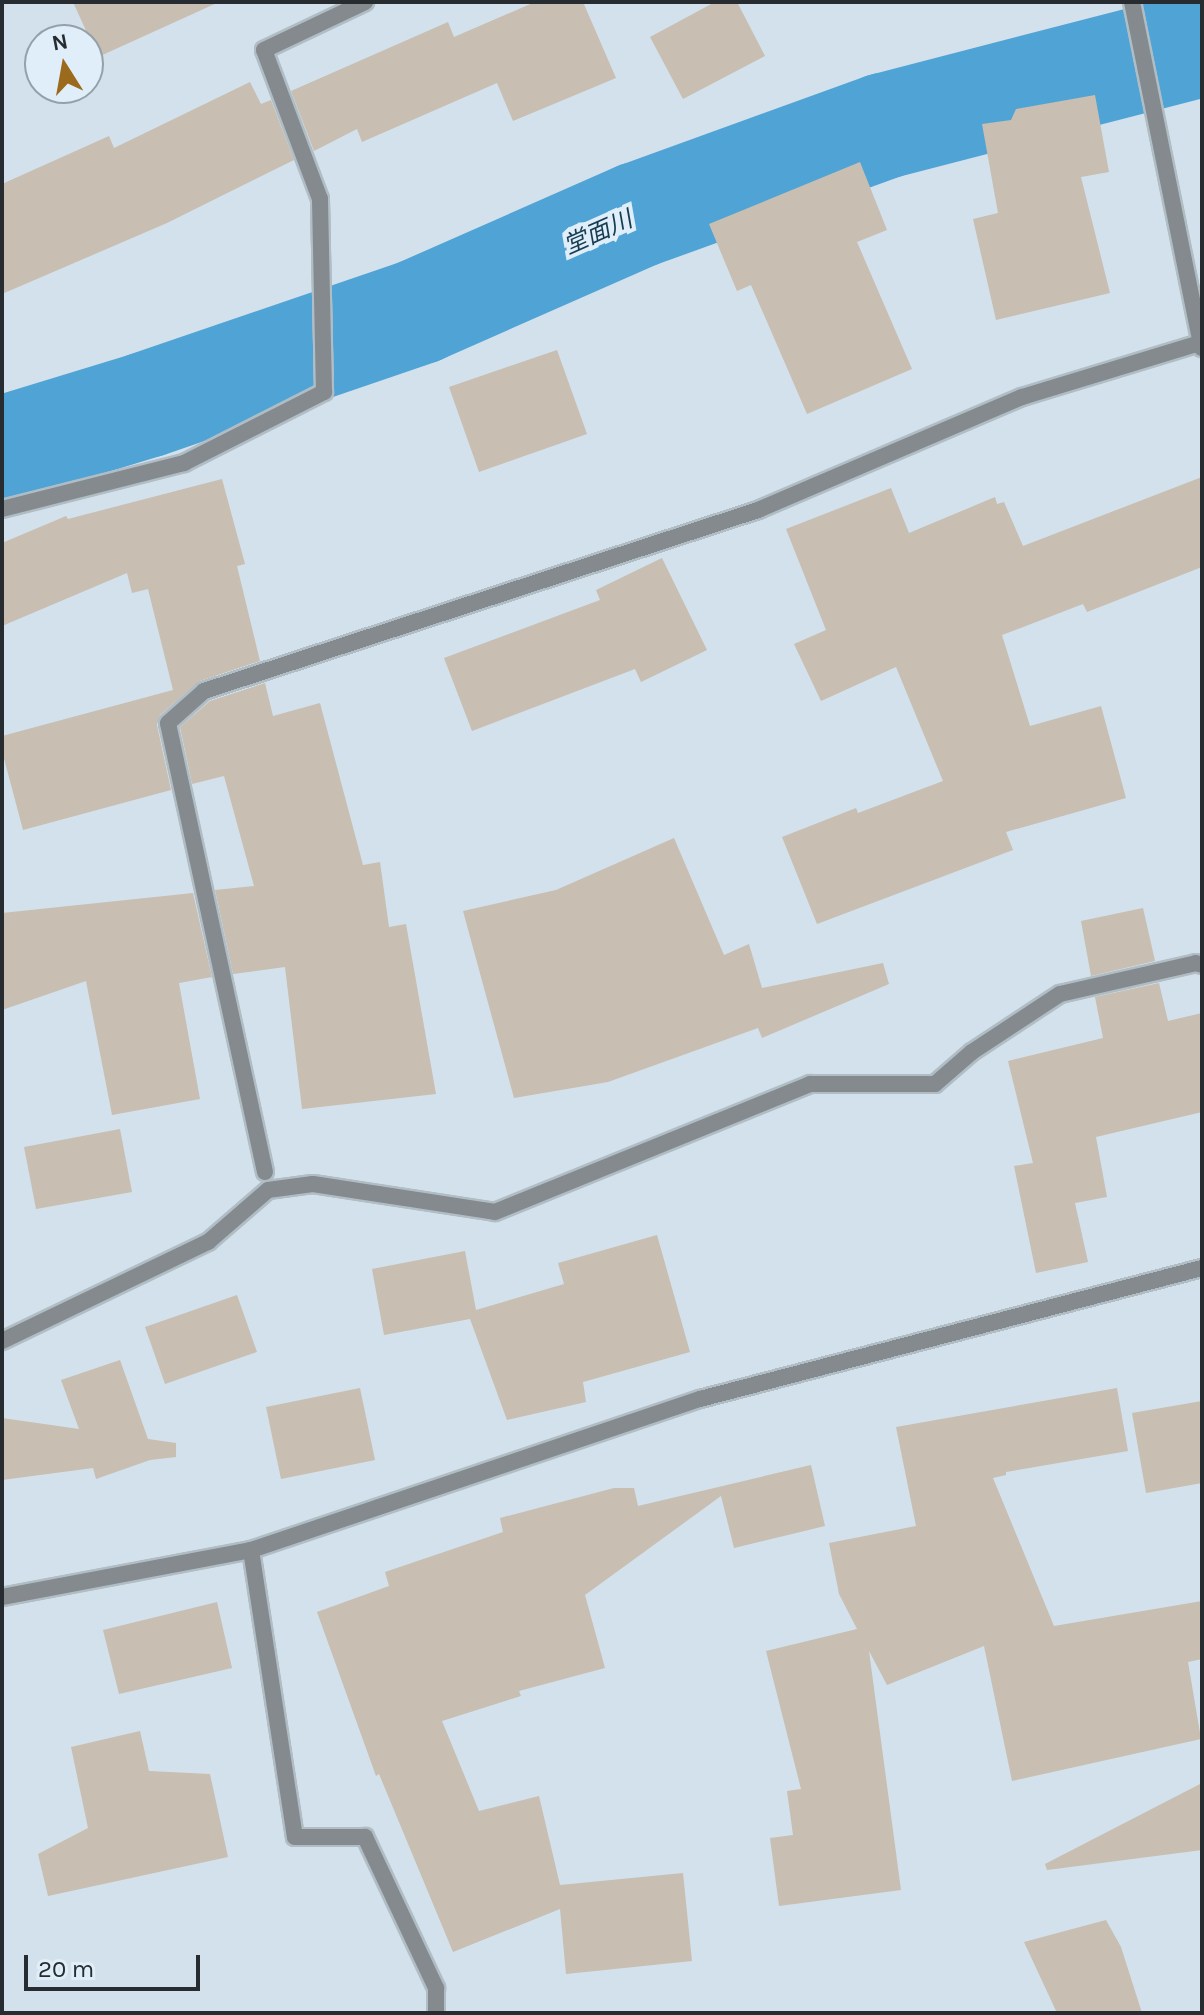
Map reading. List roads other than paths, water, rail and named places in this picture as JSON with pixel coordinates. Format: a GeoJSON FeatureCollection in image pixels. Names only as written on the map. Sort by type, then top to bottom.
{"type":"FeatureCollection","features":[{"type":"Feature","properties":{"kind":"street"},"geometry":{"type":"LineString","coordinates":[[2,509],[184,463],[324,392],[320,199],[264,50],[365,2]]}},
{"type":"Feature","properties":{"kind":"street"},"geometry":{"type":"LineString","coordinates":[[265,1172],[168,723],[204,691],[758,510],[1022,397],[1201,345],[1133,6]]}},
{"type":"Feature","properties":{"kind":"street"},"geometry":{"type":"LineString","coordinates":[[2,1341],[208,1242],[268,1190],[313,1184],[495,1212],[810,1084],[935,1084],[972,1052],[1060,994],[1196,963],[1202,965]]}},
{"type":"Feature","properties":{"kind":"street"},"geometry":{"type":"LineString","coordinates":[[2,1597],[251,1550],[700,1399],[1202,1268]]}},
{"type":"Feature","properties":{"kind":"street"},"geometry":{"type":"LineString","coordinates":[[251,1550],[295,1837],[365,1837],[436,1988],[436,2013]]}},
{"type":"Feature","properties":{"kind":"waterway","name":"堂面川"},"geometry":{"type":"LineString","coordinates":[[2,449],[146,405],[420,311],[638,215],[884,126],[1202,44]]}}]}
